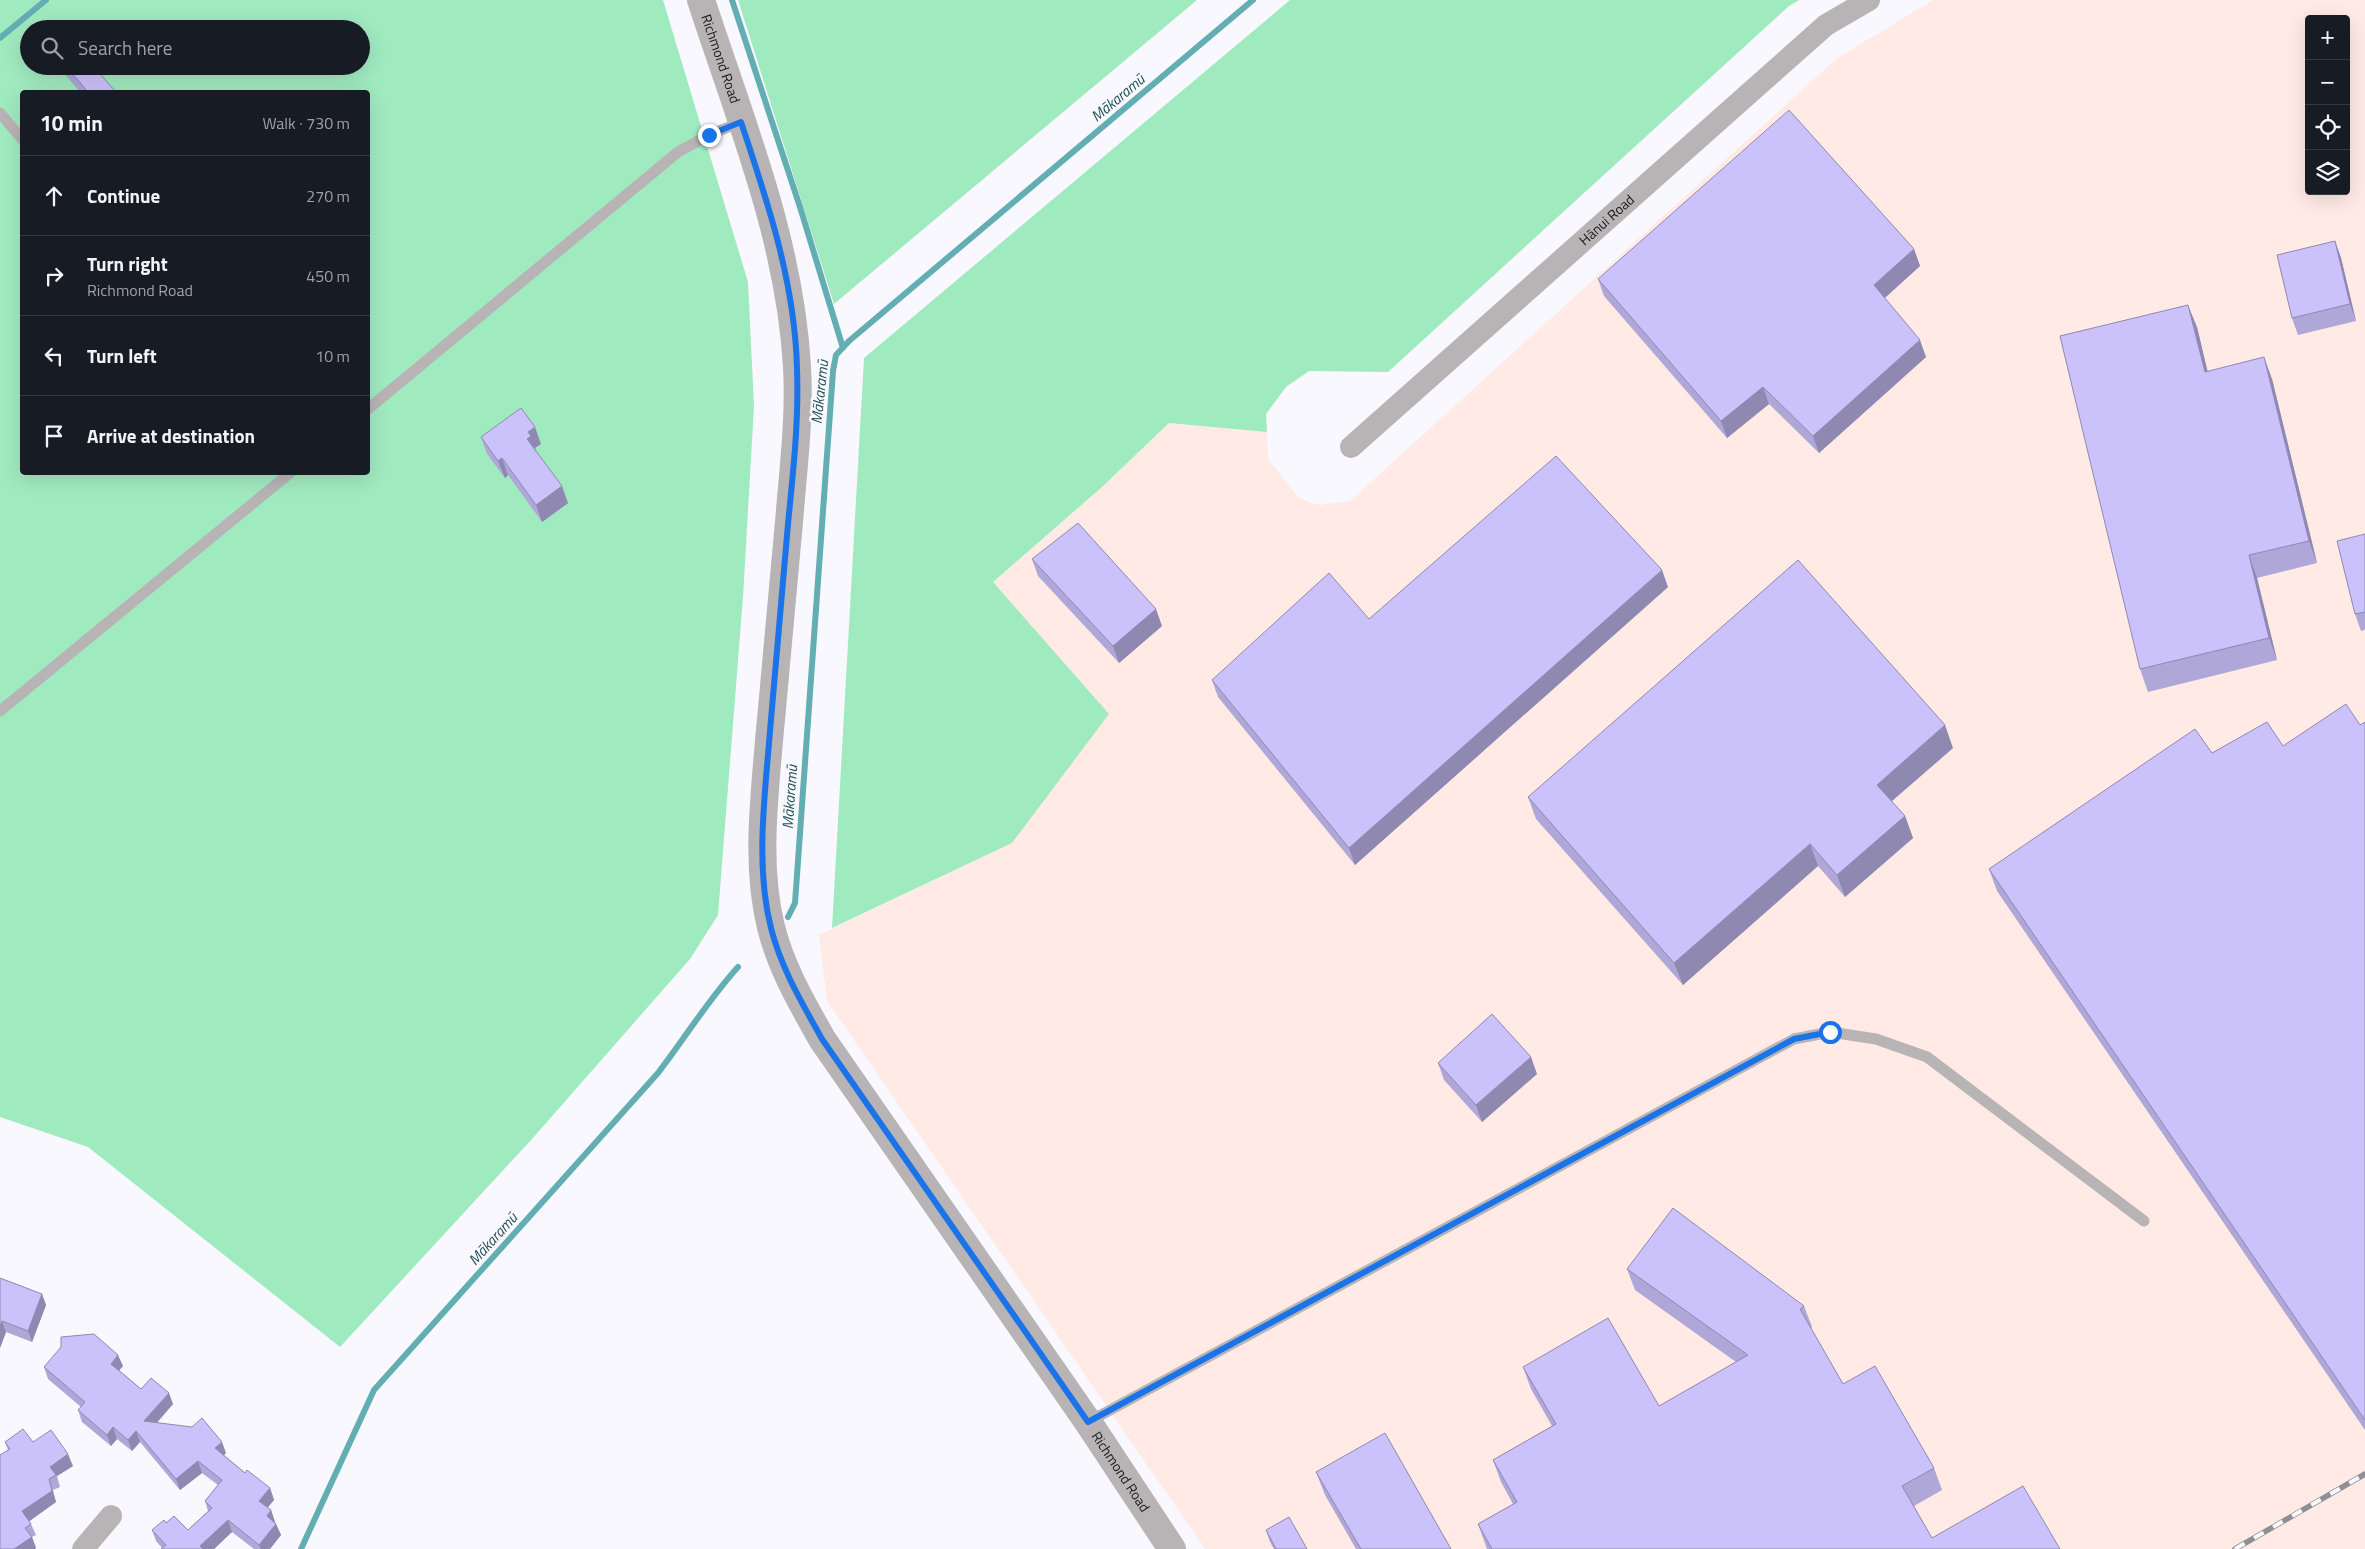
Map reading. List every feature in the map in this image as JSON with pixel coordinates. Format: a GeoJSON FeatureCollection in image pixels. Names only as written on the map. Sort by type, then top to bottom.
{"type":"FeatureCollection","features":[{"type":"Feature","properties":{"kind":"street","name":"Richmond Road"},"geometry":{"type":"LineString","coordinates":[[701,0],[770,209],[785,267],[792,308],[797,369],[795,444],[764,797],[765,889],[771,928],[792,985],[822,1039],[1088,1422],[1172,1549]]}},
{"type":"Feature","properties":{"kind":"street","name":"Hānui Road"},"geometry":{"type":"LineString","coordinates":[[1351,447],[1826,25],[1869,0]]}},
{"type":"Feature","properties":{"kind":"street"},"geometry":{"type":"LineString","coordinates":[[83,1549],[111,1516]]}},
{"type":"Feature","properties":{"kind":"lane"},"geometry":{"type":"LineString","coordinates":[[0,113],[20,137]]}},
{"type":"Feature","properties":{"kind":"lane"},"geometry":{"type":"LineString","coordinates":[[370,407],[678,152],[709,135],[741,122]]}},
{"type":"Feature","properties":{"kind":"lane"},"geometry":{"type":"LineString","coordinates":[[0,712],[287,475]]}},
{"type":"Feature","properties":{"kind":"lane"},"geometry":{"type":"LineString","coordinates":[[1088,1422],[1794,1039],[1830,1032],[1876,1039],[1927,1058],[2144,1221]]}},
{"type":"Feature","properties":{"kind":"shaded area"},"geometry":{"type":"Polygon","coordinates":[[[1933,0],[2365,0],[2365,1549],[1205,1549],[827,1001],[819,935],[1012,843],[1108,714],[993,582],[1102,487],[1169,423],[1267,432],[1268,459],[1298,497],[1317,505],[1350,501],[1836,59],[1933,0]]]}},
{"type":"Feature","properties":{"kind":"green space"},"geometry":{"type":"Polygon","coordinates":[[[0,0],[663,0],[748,282],[754,406],[743,597],[718,915],[690,959],[532,1139],[340,1347],[88,1147],[0,1117],[0,0]]]}},
{"type":"Feature","properties":{"kind":"green space"},"geometry":{"type":"Polygon","coordinates":[[[738,0],[1197,0],[834,304],[738,0]]]}},
{"type":"Feature","properties":{"kind":"green space"},"geometry":{"type":"Polygon","coordinates":[[[1290,0],[1799,0],[1789,6],[1388,372],[1309,371],[1286,387],[1266,414],[1267,432],[1169,423],[1102,487],[993,582],[1109,714],[1012,843],[832,928],[864,358],[1290,0]]]}},
{"type":"Feature","properties":{"kind":"building"},"geometry":{"type":"Polygon","coordinates":[[[74,75],[101,75],[114,90],[86,90],[74,75]]]}},
{"type":"Feature","properties":{"kind":"building"},"geometry":{"type":"Polygon","coordinates":[[[1789,110],[1914,249],[1874,285],[1920,340],[1813,436],[1763,387],[1721,421],[1598,279],[1789,110]]]}},
{"type":"Feature","properties":{"kind":"building"},"geometry":{"type":"Polygon","coordinates":[[[2335,241],[2350,304],[2292,318],[2277,255],[2335,241]]]}},
{"type":"Feature","properties":{"kind":"building"},"geometry":{"type":"Polygon","coordinates":[[[2188,305],[2205,372],[2264,357],[2309,541],[2249,555],[2269,638],[2140,669],[2060,336],[2188,305]]]}},
{"type":"Feature","properties":{"kind":"building"},"geometry":{"type":"Polygon","coordinates":[[[521,408],[535,427],[528,432],[531,436],[527,439],[562,486],[536,505],[502,458],[498,461],[481,437],[521,408]]]}},
{"type":"Feature","properties":{"kind":"building"},"geometry":{"type":"Polygon","coordinates":[[[1556,456],[1662,570],[1349,848],[1212,680],[1329,573],[1369,619],[1556,456]]]}},
{"type":"Feature","properties":{"kind":"building"},"geometry":{"type":"Polygon","coordinates":[[[1078,523],[1156,609],[1113,646],[1032,559],[1078,523]]]}},
{"type":"Feature","properties":{"kind":"building"},"geometry":{"type":"Polygon","coordinates":[[[2365,534],[2365,612],[2355,614],[2337,541],[2365,534]]]}},
{"type":"Feature","properties":{"kind":"building"},"geometry":{"type":"Polygon","coordinates":[[[1798,560],[1945,725],[1877,785],[1905,816],[1837,875],[1810,844],[1674,963],[1528,797],[1798,560]]]}},
{"type":"Feature","properties":{"kind":"building"},"geometry":{"type":"Polygon","coordinates":[[[2346,704],[2360,725],[2365,722],[2365,1420],[1989,869],[2195,729],[2212,753],[2267,722],[2283,746],[2346,704]]]}},
{"type":"Feature","properties":{"kind":"building"},"geometry":{"type":"Polygon","coordinates":[[[1492,1014],[1531,1057],[1476,1105],[1438,1063],[1492,1014]]]}},
{"type":"Feature","properties":{"kind":"building"},"geometry":{"type":"Polygon","coordinates":[[[1673,1208],[1804,1306],[1800,1309],[1843,1384],[1875,1366],[1934,1468],[1902,1486],[1932,1538],[2023,1486],[2060,1549],[1492,1549],[1478,1524],[1517,1502],[1493,1460],[1556,1424],[1523,1367],[1608,1318],[1659,1406],[1748,1355],[1627,1269],[1673,1208]]]}},
{"type":"Feature","properties":{"kind":"building"},"geometry":{"type":"Polygon","coordinates":[[[0,1278],[42,1294],[28,1331],[2,1321],[0,1326],[0,1278]]]}},
{"type":"Feature","properties":{"kind":"building"},"geometry":{"type":"Polygon","coordinates":[[[94,1334],[118,1355],[111,1364],[141,1389],[151,1378],[169,1393],[144,1421],[192,1427],[202,1418],[222,1442],[215,1448],[245,1473],[247,1470],[270,1488],[259,1501],[271,1510],[267,1516],[276,1524],[259,1545],[228,1520],[200,1546],[203,1549],[161,1549],[166,1545],[152,1530],[164,1520],[166,1523],[174,1516],[188,1530],[212,1508],[205,1501],[222,1480],[198,1461],[176,1479],[136,1431],[128,1440],[113,1427],[107,1435],[78,1410],[85,1402],[44,1367],[61,1347],[61,1337],[94,1334]]]}},
{"type":"Feature","properties":{"kind":"building"},"geometry":{"type":"Polygon","coordinates":[[[23,1429],[33,1442],[51,1430],[68,1454],[50,1467],[56,1475],[49,1479],[52,1491],[22,1511],[31,1524],[25,1528],[32,1537],[14,1549],[0,1549],[0,1455],[10,1449],[5,1442],[23,1429]]]}},
{"type":"Feature","properties":{"kind":"building"},"geometry":{"type":"Polygon","coordinates":[[[1385,1433],[1451,1549],[1361,1549],[1316,1472],[1385,1433]]]}},
{"type":"Feature","properties":{"kind":"building"},"geometry":{"type":"Polygon","coordinates":[[[1289,1517],[1307,1549],[1276,1549],[1266,1530],[1289,1517]]]}},
{"type":"Feature","properties":{"kind":"waterway"},"geometry":{"type":"LineString","coordinates":[[22,20],[46,0]]}},
{"type":"Feature","properties":{"kind":"waterway"},"geometry":{"type":"LineString","coordinates":[[732,0],[800,207],[843,348]]}},
{"type":"Feature","properties":{"kind":"waterway","name":"Mākaramū"},"geometry":{"type":"LineString","coordinates":[[788,917],[795,903],[833,371],[836,355],[849,341],[1253,0]]}},
{"type":"Feature","properties":{"kind":"waterway"},"geometry":{"type":"LineString","coordinates":[[0,38],[20,21]]}},
{"type":"Feature","properties":{"kind":"waterway","name":"Mākaramū"},"geometry":{"type":"LineString","coordinates":[[301,1549],[374,1390],[658,1073],[738,967]]}},
{"type":"Feature","properties":{"kind":"railway"},"geometry":{"type":"LineString","coordinates":[[2235,1549],[2365,1474]]}},
{"type":"Feature","properties":{"kind":"route"},"geometry":{"type":"LineString","coordinates":[[709,135],[741,122],[770,209],[785,267],[792,308],[797,369],[796,434],[764,797],[765,899],[771,928],[780,957],[792,985],[822,1039],[1088,1422],[1794,1039],[1830,1032]]}}]}
